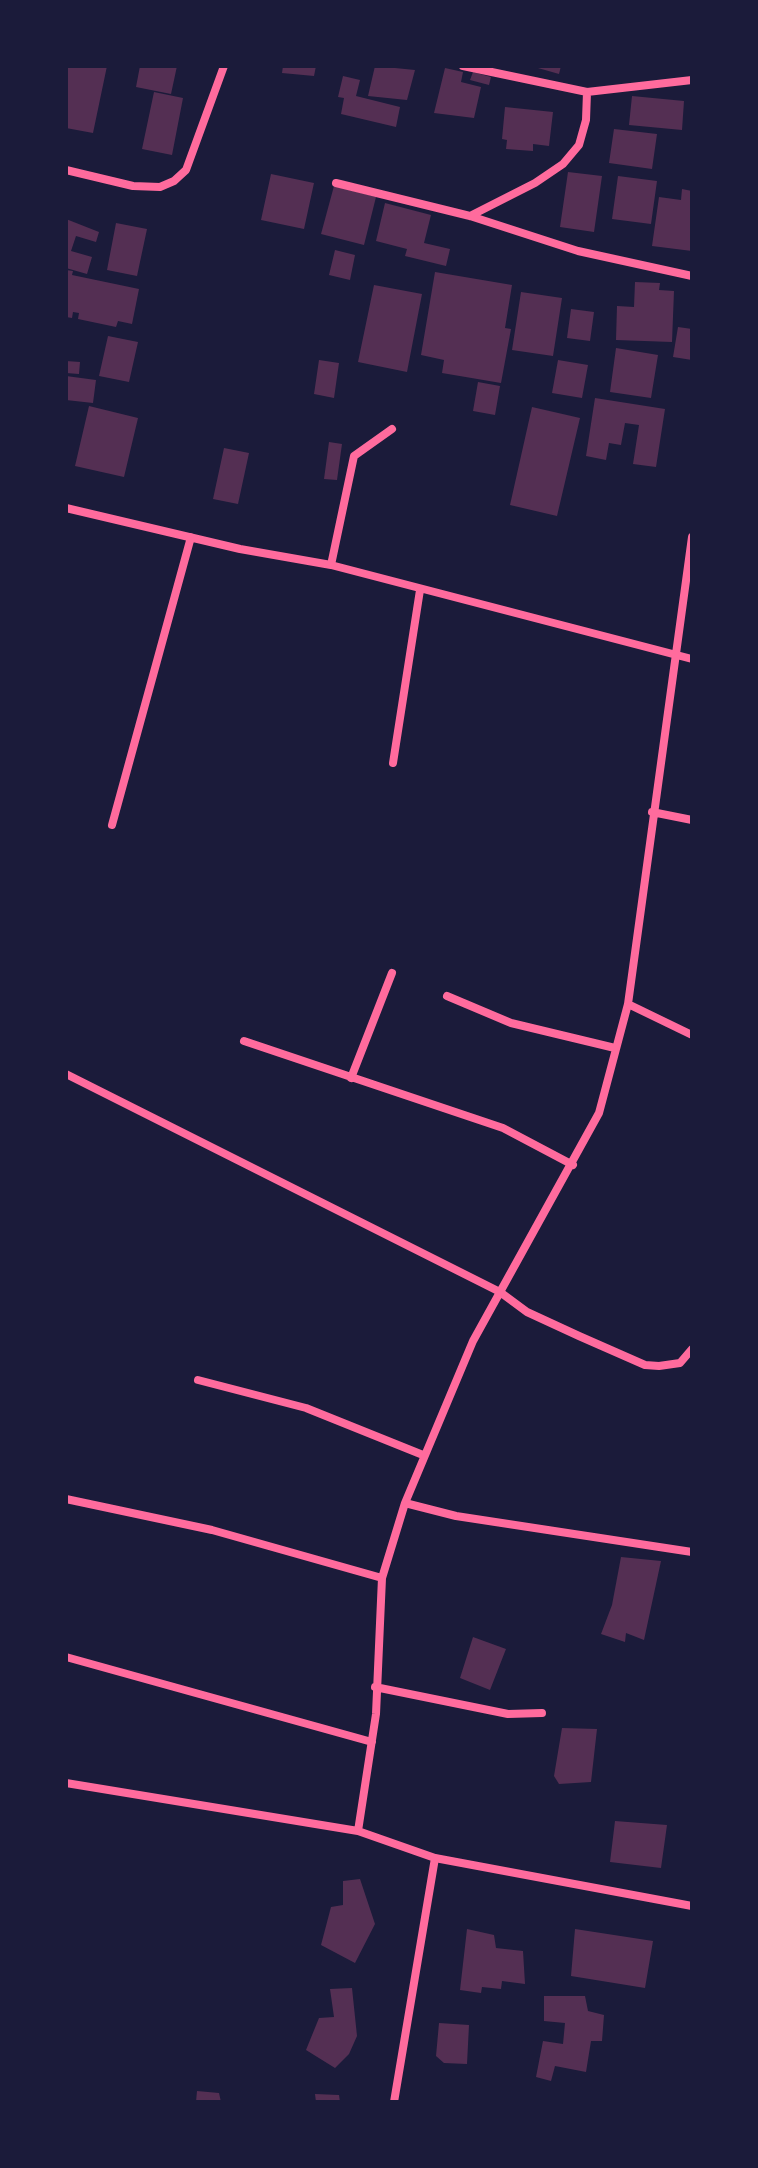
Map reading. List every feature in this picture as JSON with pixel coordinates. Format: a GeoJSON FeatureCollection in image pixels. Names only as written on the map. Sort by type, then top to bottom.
{"type":"FeatureCollection","features":[{"type":"Feature","properties":{"kind":"street"},"geometry":{"type":"LineString","coordinates":[[66,170],[133,186],[160,187],[174,181],[186,170],[224,66]]}},
{"type":"Feature","properties":{"kind":"street"},"geometry":{"type":"LineString","coordinates":[[463,66],[587,92],[692,80]]}},
{"type":"Feature","properties":{"kind":"street"},"geometry":{"type":"LineString","coordinates":[[470,216],[535,183],[563,164],[579,145],[586,120],[587,92]]}},
{"type":"Feature","properties":{"kind":"street"},"geometry":{"type":"LineString","coordinates":[[336,183],[470,216],[578,251],[692,276]]}},
{"type":"Feature","properties":{"kind":"street"},"geometry":{"type":"LineString","coordinates":[[331,565],[354,456],[392,429]]}},
{"type":"Feature","properties":{"kind":"street"},"geometry":{"type":"LineString","coordinates":[[66,508],[331,565],[692,659]]}},
{"type":"Feature","properties":{"kind":"street"},"geometry":{"type":"LineString","coordinates":[[112,825],[191,537]]}},
{"type":"Feature","properties":{"kind":"street"},"geometry":{"type":"LineString","coordinates":[[358,1831],[372,1742],[382,1578],[405,1503],[473,1341],[599,1113],[628,1004],[692,537]]}},
{"type":"Feature","properties":{"kind":"street"},"geometry":{"type":"LineString","coordinates":[[393,763],[420,590]]}},
{"type":"Feature","properties":{"kind":"street"},"geometry":{"type":"LineString","coordinates":[[652,812],[692,820]]}},
{"type":"Feature","properties":{"kind":"street"},"geometry":{"type":"LineString","coordinates":[[351,1078],[392,973]]}},
{"type":"Feature","properties":{"kind":"street"},"geometry":{"type":"LineString","coordinates":[[447,996],[511,1023],[615,1048]]}},
{"type":"Feature","properties":{"kind":"street"},"geometry":{"type":"LineString","coordinates":[[628,1004],[692,1035]]}},
{"type":"Feature","properties":{"kind":"street"},"geometry":{"type":"LineString","coordinates":[[244,1041],[503,1128],[573,1165]]}},
{"type":"Feature","properties":{"kind":"street"},"geometry":{"type":"LineString","coordinates":[[66,1074],[500,1292],[527,1312],[645,1365],[669,1367],[680,1363],[692,1349]]}},
{"type":"Feature","properties":{"kind":"street"},"geometry":{"type":"LineString","coordinates":[[198,1380],[306,1408],[423,1455]]}},
{"type":"Feature","properties":{"kind":"street"},"geometry":{"type":"LineString","coordinates":[[66,1499],[212,1530],[382,1578]]}},
{"type":"Feature","properties":{"kind":"street"},"geometry":{"type":"LineString","coordinates":[[405,1503],[456,1516],[692,1552]]}},
{"type":"Feature","properties":{"kind":"street"},"geometry":{"type":"LineString","coordinates":[[66,1657],[372,1742]]}},
{"type":"Feature","properties":{"kind":"street"},"geometry":{"type":"LineString","coordinates":[[375,1687],[508,1714],[542,1713]]}},
{"type":"Feature","properties":{"kind":"street"},"geometry":{"type":"LineString","coordinates":[[66,1783],[358,1831],[435,1858],[692,1906]]}},
{"type":"Feature","properties":{"kind":"street"},"geometry":{"type":"LineString","coordinates":[[394,2102],[435,1858]]}},
{"type":"Feature","properties":{"kind":"building"},"geometry":{"type":"Polygon","coordinates":[[[66,66],[107,66],[93,133],[66,128],[66,66]]]}},
{"type":"Feature","properties":{"kind":"building"},"geometry":{"type":"Polygon","coordinates":[[[140,66],[177,66],[171,94],[136,87],[140,66]]]}},
{"type":"Feature","properties":{"kind":"building"},"geometry":{"type":"Polygon","coordinates":[[[283,66],[316,66],[314,76],[282,73],[283,66]]]}},
{"type":"Feature","properties":{"kind":"building"},"geometry":{"type":"Polygon","coordinates":[[[375,66],[415,70],[407,100],[368,96],[375,66]]]}},
{"type":"Feature","properties":{"kind":"building"},"geometry":{"type":"Polygon","coordinates":[[[531,66],[561,66],[559,74],[531,66]]]}},
{"type":"Feature","properties":{"kind":"building"},"geometry":{"type":"Polygon","coordinates":[[[445,68],[463,72],[461,82],[481,87],[474,118],[434,113],[445,68]]]}},
{"type":"Feature","properties":{"kind":"building"},"geometry":{"type":"Polygon","coordinates":[[[473,72],[491,77],[489,85],[470,80],[473,72]]]}},
{"type":"Feature","properties":{"kind":"building"},"geometry":{"type":"Polygon","coordinates":[[[343,76],[360,80],[356,96],[400,107],[396,127],[341,114],[344,98],[338,97],[343,76]]]}},
{"type":"Feature","properties":{"kind":"building"},"geometry":{"type":"Polygon","coordinates":[[[154,92],[183,98],[172,155],[142,149],[154,92]]]}},
{"type":"Feature","properties":{"kind":"building"},"geometry":{"type":"Polygon","coordinates":[[[632,96],[684,101],[682,130],[629,125],[632,96]]]}},
{"type":"Feature","properties":{"kind":"building"},"geometry":{"type":"Polygon","coordinates":[[[505,107],[553,112],[549,146],[533,144],[533,151],[506,149],[507,140],[502,139],[505,107]]]}},
{"type":"Feature","properties":{"kind":"building"},"geometry":{"type":"Polygon","coordinates":[[[614,129],[657,134],[652,169],[609,163],[614,129]]]}},
{"type":"Feature","properties":{"kind":"building"},"geometry":{"type":"Polygon","coordinates":[[[568,172],[602,176],[594,232],[560,227],[568,172]]]}},
{"type":"Feature","properties":{"kind":"building"},"geometry":{"type":"Polygon","coordinates":[[[271,174],[314,183],[304,229],[261,220],[271,174]]]}},
{"type":"Feature","properties":{"kind":"building"},"geometry":{"type":"Polygon","coordinates":[[[618,176],[657,181],[651,224],[612,219],[618,176]]]}},
{"type":"Feature","properties":{"kind":"building"},"geometry":{"type":"Polygon","coordinates":[[[334,186],[376,197],[364,245],[321,234],[334,186]]]}},
{"type":"Feature","properties":{"kind":"building"},"geometry":{"type":"Polygon","coordinates":[[[682,189],[692,191],[692,251],[652,246],[659,197],[681,200],[682,189]]]}},
{"type":"Feature","properties":{"kind":"building"},"geometry":{"type":"Polygon","coordinates":[[[385,203],[431,215],[424,243],[450,249],[446,266],[405,256],[407,249],[376,241],[385,203]]]}},
{"type":"Feature","properties":{"kind":"building"},"geometry":{"type":"Polygon","coordinates":[[[66,219],[99,232],[96,242],[76,236],[71,251],[92,257],[87,274],[66,268],[66,219]]]}},
{"type":"Feature","properties":{"kind":"building"},"geometry":{"type":"Polygon","coordinates":[[[116,223],[147,229],[137,276],[107,270],[116,223]]]}},
{"type":"Feature","properties":{"kind":"building"},"geometry":{"type":"Polygon","coordinates":[[[335,250],[355,255],[350,280],[329,275],[335,250]]]}},
{"type":"Feature","properties":{"kind":"building"},"geometry":{"type":"Polygon","coordinates":[[[66,270],[73,271],[72,275],[139,289],[132,324],[118,321],[116,327],[78,319],[79,313],[73,312],[72,318],[66,317],[66,270]]]}},
{"type":"Feature","properties":{"kind":"building"},"geometry":{"type":"Polygon","coordinates":[[[435,272],[512,285],[505,328],[511,329],[501,383],[442,373],[444,360],[421,355],[435,272]]]}},
{"type":"Feature","properties":{"kind":"building"},"geometry":{"type":"Polygon","coordinates":[[[635,282],[660,283],[659,290],[674,291],[672,342],[616,340],[617,306],[634,307],[635,282]]]}},
{"type":"Feature","properties":{"kind":"building"},"geometry":{"type":"Polygon","coordinates":[[[374,285],[422,294],[407,372],[358,362],[374,285]]]}},
{"type":"Feature","properties":{"kind":"building"},"geometry":{"type":"Polygon","coordinates":[[[521,292],[562,298],[553,356],[512,350],[521,292]]]}},
{"type":"Feature","properties":{"kind":"building"},"geometry":{"type":"Polygon","coordinates":[[[571,309],[594,312],[590,341],[567,338],[571,309]]]}},
{"type":"Feature","properties":{"kind":"building"},"geometry":{"type":"Polygon","coordinates":[[[678,327],[692,329],[692,360],[673,357],[678,327]]]}},
{"type":"Feature","properties":{"kind":"building"},"geometry":{"type":"Polygon","coordinates":[[[108,336],[138,342],[129,382],[99,376],[108,336]]]}},
{"type":"Feature","properties":{"kind":"building"},"geometry":{"type":"Polygon","coordinates":[[[616,348],[658,355],[651,398],[610,392],[616,348]]]}},
{"type":"Feature","properties":{"kind":"building"},"geometry":{"type":"Polygon","coordinates":[[[319,360],[339,363],[334,398],[314,394],[319,360]]]}},
{"type":"Feature","properties":{"kind":"building"},"geometry":{"type":"Polygon","coordinates":[[[558,360],[588,365],[582,398],[552,393],[558,360]]]}},
{"type":"Feature","properties":{"kind":"building"},"geometry":{"type":"Polygon","coordinates":[[[66,361],[80,362],[79,374],[66,373],[66,361]]]}},
{"type":"Feature","properties":{"kind":"building"},"geometry":{"type":"Polygon","coordinates":[[[66,376],[96,380],[93,403],[66,400],[66,376]]]}},
{"type":"Feature","properties":{"kind":"building"},"geometry":{"type":"Polygon","coordinates":[[[478,382],[500,386],[495,415],[473,411],[478,382]]]}},
{"type":"Feature","properties":{"kind":"building"},"geometry":{"type":"Polygon","coordinates":[[[595,398],[665,409],[656,467],[633,464],[639,425],[625,423],[621,445],[609,443],[606,460],[586,456],[595,398]]]}},
{"type":"Feature","properties":{"kind":"building"},"geometry":{"type":"Polygon","coordinates":[[[89,406],[138,418],[124,477],[75,466],[89,406]]]}},
{"type":"Feature","properties":{"kind":"building"},"geometry":{"type":"Polygon","coordinates":[[[532,407],[580,418],[557,516],[510,505],[532,407]]]}},
{"type":"Feature","properties":{"kind":"building"},"geometry":{"type":"Polygon","coordinates":[[[329,442],[342,444],[337,480],[324,479],[329,442]]]}},
{"type":"Feature","properties":{"kind":"building"},"geometry":{"type":"Polygon","coordinates":[[[224,448],[249,453],[238,504],[213,499],[224,448]]]}},
{"type":"Feature","properties":{"kind":"building"},"geometry":{"type":"Polygon","coordinates":[[[621,1557],[661,1561],[644,1640],[626,1633],[625,1642],[601,1634],[612,1605],[621,1557]]]}},
{"type":"Feature","properties":{"kind":"building"},"geometry":{"type":"Polygon","coordinates":[[[473,1637],[506,1649],[490,1690],[460,1678],[473,1637]]]}},
{"type":"Feature","properties":{"kind":"building"},"geometry":{"type":"Polygon","coordinates":[[[562,1728],[597,1729],[591,1782],[559,1784],[554,1776],[562,1728]]]}},
{"type":"Feature","properties":{"kind":"building"},"geometry":{"type":"Polygon","coordinates":[[[615,1821],[667,1825],[661,1868],[610,1862],[615,1821]]]}},
{"type":"Feature","properties":{"kind":"building"},"geometry":{"type":"Polygon","coordinates":[[[360,1879],[375,1924],[355,1963],[321,1945],[331,1907],[343,1905],[343,1881],[360,1879]]]}},
{"type":"Feature","properties":{"kind":"building"},"geometry":{"type":"Polygon","coordinates":[[[467,1929],[494,1935],[496,1948],[523,1951],[525,1984],[502,1981],[501,1989],[482,1987],[481,1993],[460,1990],[467,1929]]]}},
{"type":"Feature","properties":{"kind":"building"},"geometry":{"type":"Polygon","coordinates":[[[575,1929],[653,1941],[645,1988],[571,1976],[575,1929]]]}},
{"type":"Feature","properties":{"kind":"building"},"geometry":{"type":"Polygon","coordinates":[[[352,1988],[357,2036],[349,2054],[335,2068],[306,2050],[319,2018],[334,2017],[330,1989],[352,1988]]]}},
{"type":"Feature","properties":{"kind":"building"},"geometry":{"type":"Polygon","coordinates":[[[544,1996],[585,1996],[588,2011],[604,2015],[602,2041],[591,2041],[586,2072],[555,2066],[551,2081],[536,2077],[543,2041],[563,2044],[565,2023],[544,2021],[544,1996]]]}},
{"type":"Feature","properties":{"kind":"building"},"geometry":{"type":"Polygon","coordinates":[[[439,2023],[469,2025],[467,2064],[444,2063],[436,2056],[439,2023]]]}},
{"type":"Feature","properties":{"kind":"building"},"geometry":{"type":"Polygon","coordinates":[[[197,2091],[219,2093],[221,2102],[196,2102],[197,2091]]]}},
{"type":"Feature","properties":{"kind":"building"},"geometry":{"type":"Polygon","coordinates":[[[315,2094],[339,2095],[340,2102],[316,2102],[315,2094]]]}}]}
